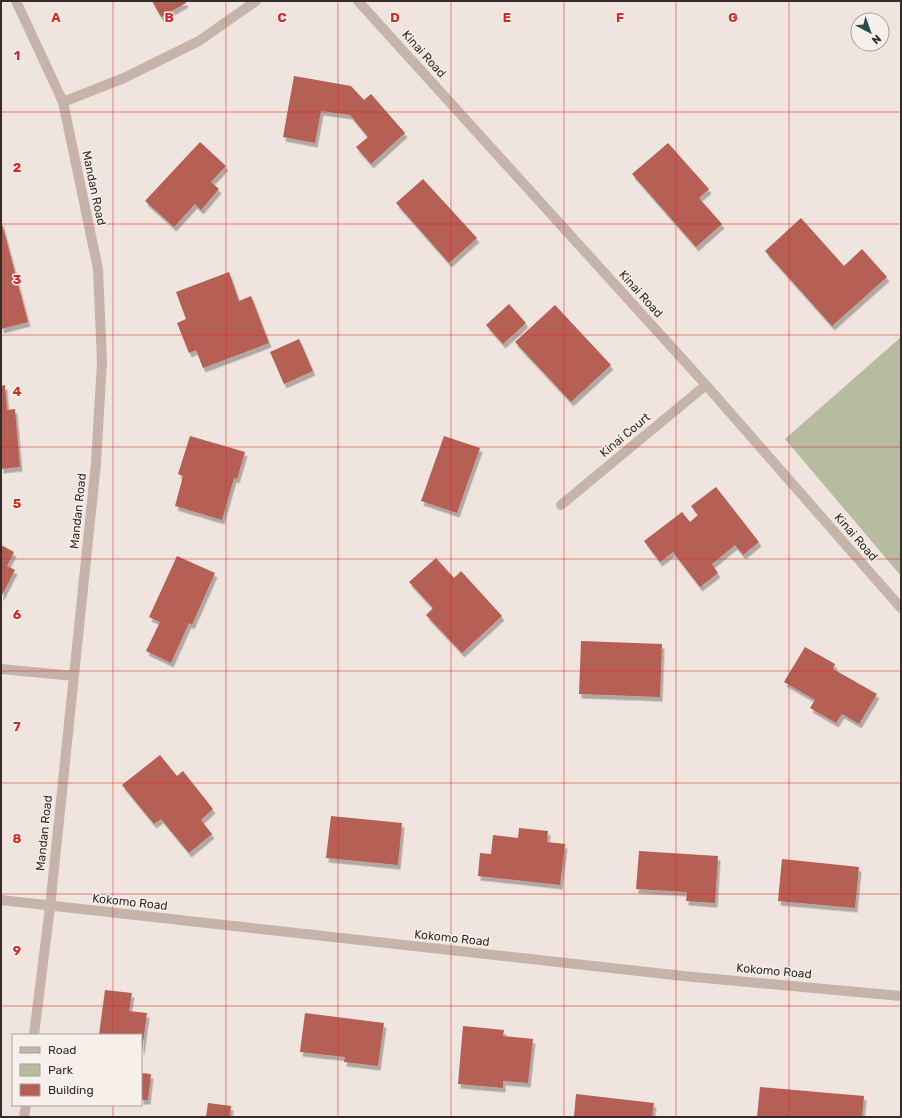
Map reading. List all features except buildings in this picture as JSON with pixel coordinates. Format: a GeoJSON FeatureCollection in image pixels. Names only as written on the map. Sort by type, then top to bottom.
{"type":"FeatureCollection","features":[{"type":"Feature","properties":{"kind":"street","name":"Mandan Road"},"geometry":{"type":"LineString","coordinates":[[16,1],[63,102],[98,269],[102,362],[96,463],[50,907],[34,1034]]}},
{"type":"Feature","properties":{"kind":"street"},"geometry":{"type":"LineString","coordinates":[[63,102],[124,78],[199,42],[256,1]]}},
{"type":"Feature","properties":{"kind":"street","name":"Kinai Road"},"geometry":{"type":"LineString","coordinates":[[358,1],[706,385],[901,608]]}},
{"type":"Feature","properties":{"kind":"street","name":"Kinai Court"},"geometry":{"type":"LineString","coordinates":[[561,505],[706,385]]}},
{"type":"Feature","properties":{"kind":"street"},"geometry":{"type":"LineString","coordinates":[[1,669],[74,676]]}},
{"type":"Feature","properties":{"kind":"street","name":"Kokomo Road"},"geometry":{"type":"LineString","coordinates":[[1,900],[50,907],[683,976],[901,996]]}},
{"type":"Feature","properties":{"kind":"street"},"geometry":{"type":"LineString","coordinates":[[24,1117],[26,1106]]}},
{"type":"Feature","properties":{"kind":"green space"},"geometry":{"type":"Polygon","coordinates":[[[901,337],[901,576],[785,439],[901,337]]]}}]}
